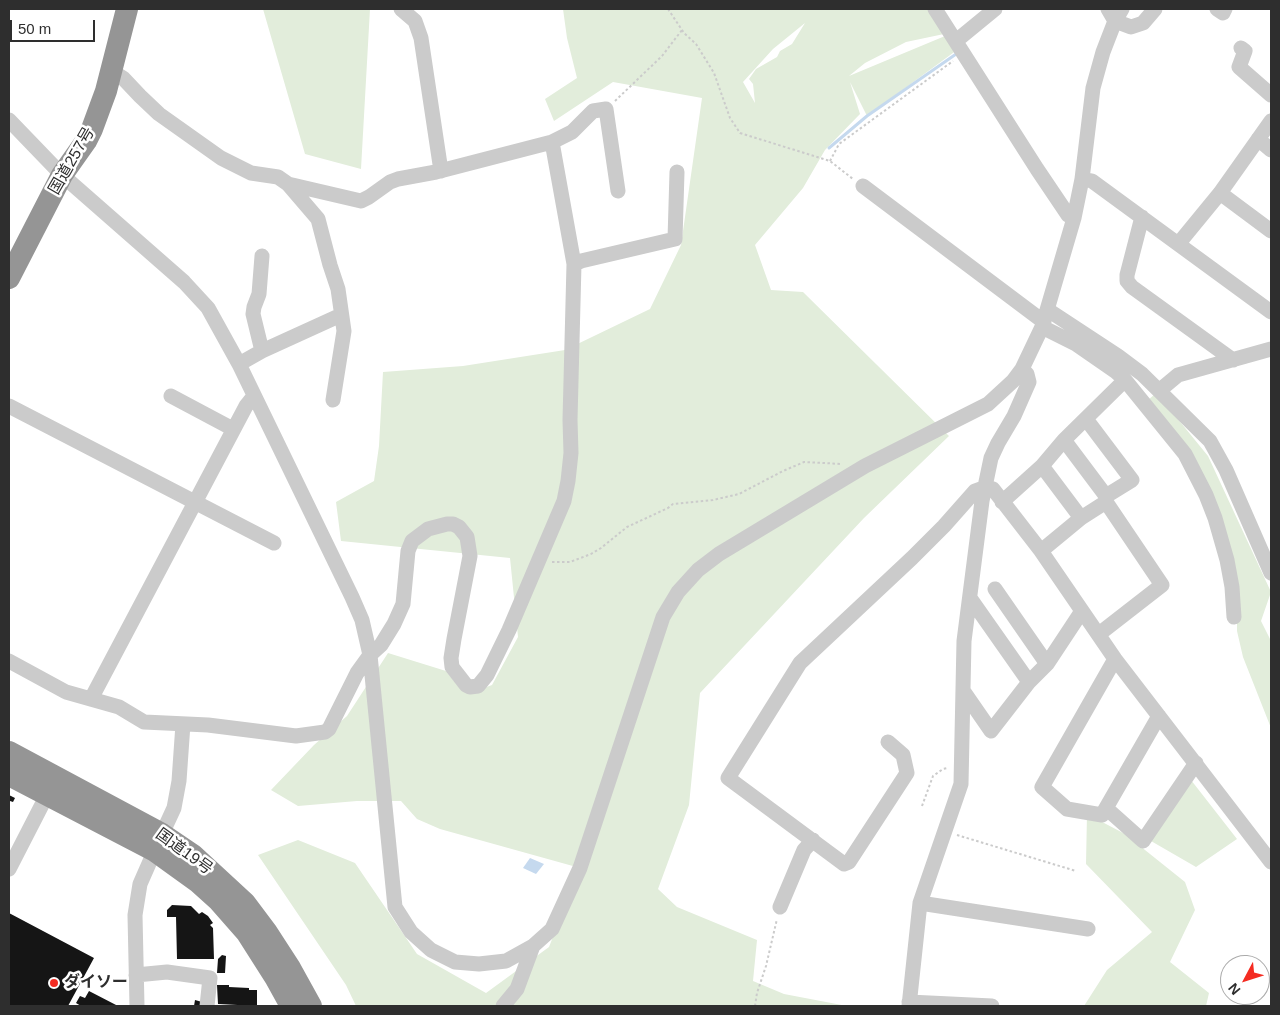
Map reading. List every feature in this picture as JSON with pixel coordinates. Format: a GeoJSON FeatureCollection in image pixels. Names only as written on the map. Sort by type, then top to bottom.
{"type":"FeatureCollection","features":[{"type":"Feature","properties":{"kind":"highway","name":"国道257号"},"geometry":{"type":"LineString","coordinates":[[9,278],[62,175],[86,141],[92,129],[112,71],[127,9]]}},
{"type":"Feature","properties":{"kind":"highway","name":"国道19号"},"geometry":{"type":"LineString","coordinates":[[9,752],[158,842],[218,900],[247,933],[292,1006]]}},
{"type":"Feature","properties":{"kind":"highway","name":"国道19号"},"geometry":{"type":"LineString","coordinates":[[9,775],[47,795],[193,855],[245,903],[266,931],[312,1006]]}},
{"type":"Feature","properties":{"kind":"street"},"geometry":{"type":"LineString","coordinates":[[401,9],[415,21],[421,38],[441,171]]}},
{"type":"Feature","properties":{"kind":"street"},"geometry":{"type":"LineString","coordinates":[[935,9],[1068,215],[1074,218]]}},
{"type":"Feature","properties":{"kind":"street"},"geometry":{"type":"LineString","coordinates":[[960,47],[995,9]]}},
{"type":"Feature","properties":{"kind":"street"},"geometry":{"type":"LineString","coordinates":[[1115,13],[1127,27],[1137,26],[1149,18],[1155,9]]}},
{"type":"Feature","properties":{"kind":"street"},"geometry":{"type":"LineString","coordinates":[[1217,9],[1223,13],[1225,9]]}},
{"type":"Feature","properties":{"kind":"street"},"geometry":{"type":"LineString","coordinates":[[9,120],[62,175],[200,297],[208,308],[239,364],[362,620],[370,655],[395,907],[410,932],[431,950],[455,962],[479,964],[506,961],[533,946],[552,929],[580,868],[663,617],[678,592],[698,570],[719,554],[865,466],[988,404],[1013,381],[1022,369],[1044,320],[1074,218],[1082,178],[1093,88],[1115,13]]}},
{"type":"Feature","properties":{"kind":"street"},"geometry":{"type":"LineString","coordinates":[[1241,48],[1245,51],[1239,67],[1271,94]]}},
{"type":"Feature","properties":{"kind":"street"},"geometry":{"type":"LineString","coordinates":[[112,71],[123,78],[159,114],[221,158],[250,173],[278,178],[288,184],[361,201],[390,182],[413,175],[441,171],[552,142],[572,132],[594,111],[606,109],[618,191]]}},
{"type":"Feature","properties":{"kind":"street"},"geometry":{"type":"LineString","coordinates":[[1179,243],[1220,193],[1271,121]]}},
{"type":"Feature","properties":{"kind":"street"},"geometry":{"type":"LineString","coordinates":[[1258,140],[1271,150]]}},
{"type":"Feature","properties":{"kind":"street"},"geometry":{"type":"LineString","coordinates":[[9,661],[66,692],[119,707],[144,722],[208,725],[296,736],[325,732],[329,729],[349,686],[370,655],[381,645],[394,624],[403,604],[408,551],[412,541],[422,532],[437,526],[454,524],[467,537],[470,556],[451,658],[452,667],[461,680],[470,687],[478,686],[487,675],[509,630],[564,501],[568,482],[571,453],[570,420],[574,264],[552,142]]}},
{"type":"Feature","properties":{"kind":"street"},"geometry":{"type":"LineString","coordinates":[[574,264],[674,239],[677,172]]}},
{"type":"Feature","properties":{"kind":"street"},"geometry":{"type":"LineString","coordinates":[[1082,178],[1092,181],[1271,312]]}},
{"type":"Feature","properties":{"kind":"street"},"geometry":{"type":"LineString","coordinates":[[288,184],[318,220],[338,289],[344,330],[333,400]]}},
{"type":"Feature","properties":{"kind":"street"},"geometry":{"type":"LineString","coordinates":[[863,186],[1125,380],[1185,454],[1206,495],[1227,560],[1232,587],[1234,616]]}},
{"type":"Feature","properties":{"kind":"street"},"geometry":{"type":"LineString","coordinates":[[1220,193],[1271,231]]}},
{"type":"Feature","properties":{"kind":"street"},"geometry":{"type":"LineString","coordinates":[[1142,217],[1127,275],[1127,282],[1132,288],[1233,360]]}},
{"type":"Feature","properties":{"kind":"street"},"geometry":{"type":"LineString","coordinates":[[262,256],[259,294],[253,314],[262,351]]}},
{"type":"Feature","properties":{"kind":"street"},"geometry":{"type":"LineString","coordinates":[[239,364],[262,351],[341,315]]}},
{"type":"Feature","properties":{"kind":"street"},"geometry":{"type":"LineString","coordinates":[[1044,320],[1118,356],[1160,390],[1210,441],[1226,470],[1271,573]]}},
{"type":"Feature","properties":{"kind":"street"},"geometry":{"type":"LineString","coordinates":[[1160,390],[1167,382],[1178,375],[1271,349]]}},
{"type":"Feature","properties":{"kind":"street"},"geometry":{"type":"LineString","coordinates":[[992,1006],[909,1004],[920,903],[961,784],[963,766],[964,641],[982,501],[991,458],[1014,416],[1029,382],[1027,374],[1022,369]]}},
{"type":"Feature","properties":{"kind":"street"},"geometry":{"type":"LineString","coordinates":[[1002,502],[1042,466],[1064,440],[1125,380]]}},
{"type":"Feature","properties":{"kind":"street"},"geometry":{"type":"LineString","coordinates":[[170,396],[234,429]]}},
{"type":"Feature","properties":{"kind":"street"},"geometry":{"type":"LineString","coordinates":[[91,699],[194,502],[246,406],[254,396]]}},
{"type":"Feature","properties":{"kind":"street"},"geometry":{"type":"LineString","coordinates":[[988,404],[1002,407],[1014,416]]}},
{"type":"Feature","properties":{"kind":"street"},"geometry":{"type":"LineString","coordinates":[[9,406],[274,543]]}},
{"type":"Feature","properties":{"kind":"street"},"geometry":{"type":"LineString","coordinates":[[1041,551],[1132,480],[1086,419]]}},
{"type":"Feature","properties":{"kind":"street"},"geometry":{"type":"LineString","coordinates":[[1064,440],[1106,499],[1162,585],[1098,634]]}},
{"type":"Feature","properties":{"kind":"street"},"geometry":{"type":"LineString","coordinates":[[1042,466],[1081,518]]}},
{"type":"Feature","properties":{"kind":"street"},"geometry":{"type":"LineString","coordinates":[[888,742],[903,755],[907,773],[849,862],[844,864],[728,778],[800,663],[912,558],[975,491],[986,487],[993,489],[1041,551],[1115,659],[1271,862]]}},
{"type":"Feature","properties":{"kind":"street"},"geometry":{"type":"LineString","coordinates":[[994,589],[1046,664]]}},
{"type":"Feature","properties":{"kind":"street"},"geometry":{"type":"LineString","coordinates":[[970,598],[1029,682]]}},
{"type":"Feature","properties":{"kind":"street"},"geometry":{"type":"LineString","coordinates":[[964,692],[991,731],[1029,682],[1046,664],[1082,610]]}},
{"type":"Feature","properties":{"kind":"street"},"geometry":{"type":"LineString","coordinates":[[1115,659],[1042,787],[1067,810],[1102,815],[1159,716]]}},
{"type":"Feature","properties":{"kind":"street"},"geometry":{"type":"LineString","coordinates":[[137,1006],[136,907],[140,884],[178,795],[183,724]]}},
{"type":"Feature","properties":{"kind":"street"},"geometry":{"type":"LineString","coordinates":[[1106,808],[1143,841],[1196,763]]}},
{"type":"Feature","properties":{"kind":"street"},"geometry":{"type":"LineString","coordinates":[[9,869],[47,795]]}},
{"type":"Feature","properties":{"kind":"street"},"geometry":{"type":"LineString","coordinates":[[780,907],[804,850],[813,840]]}},
{"type":"Feature","properties":{"kind":"street"},"geometry":{"type":"LineString","coordinates":[[920,903],[1088,929]]}},
{"type":"Feature","properties":{"kind":"street"},"geometry":{"type":"LineString","coordinates":[[503,1006],[517,989],[533,946]]}},
{"type":"Feature","properties":{"kind":"street"},"geometry":{"type":"LineString","coordinates":[[136,975],[166,972],[210,978],[207,1006]]}},
{"type":"Feature","properties":{"kind":"path"},"geometry":{"type":"LineString","coordinates":[[668,9],[682,29],[696,44],[714,73],[730,118],[740,133],[830,161],[863,186]]}},
{"type":"Feature","properties":{"kind":"path"},"geometry":{"type":"LineString","coordinates":[[606,109],[662,56],[682,29]]}},
{"type":"Feature","properties":{"kind":"path"},"geometry":{"type":"LineString","coordinates":[[830,161],[840,144],[960,47]]}},
{"type":"Feature","properties":{"kind":"path"},"geometry":{"type":"LineString","coordinates":[[540,558],[555,563],[579,559],[601,548],[627,527],[673,504],[713,500],[740,494],[804,462],[865,466]]}},
{"type":"Feature","properties":{"kind":"path"},"geometry":{"type":"LineString","coordinates":[[922,806],[933,776],[936,773],[943,768],[963,766]]}},
{"type":"Feature","properties":{"kind":"path"},"geometry":{"type":"LineString","coordinates":[[945,831],[1076,871]]}},
{"type":"Feature","properties":{"kind":"path"},"geometry":{"type":"LineString","coordinates":[[755,1006],[756,993],[766,966],[780,907]]}},
{"type":"Feature","properties":{"kind":"green space"},"geometry":{"type":"Polygon","coordinates":[[[263,9],[370,9],[361,169],[305,154],[263,9]]]}},
{"type":"Feature","properties":{"kind":"green space"},"geometry":{"type":"Polygon","coordinates":[[[563,9],[928,9],[944,34],[906,42],[865,63],[849,76],[945,36],[957,50],[867,116],[850,82],[860,114],[825,150],[803,188],[755,245],[771,290],[803,292],[949,436],[864,518],[700,693],[689,805],[658,889],[677,907],[757,940],[753,981],[784,994],[847,1006],[356,1006],[346,985],[258,855],[298,840],[355,863],[417,954],[486,993],[549,947],[580,868],[440,829],[417,819],[401,801],[357,801],[298,806],[271,790],[314,745],[347,716],[388,653],[446,671],[459,687],[473,692],[492,685],[518,637],[510,558],[341,541],[336,502],[374,481],[379,446],[383,372],[463,366],[565,350],[650,309],[681,245],[702,98],[613,82],[554,121],[545,99],[577,78],[567,38],[563,9]],[[805,23],[773,49],[743,82],[755,103],[753,84],[749,79],[756,69],[777,57],[780,51],[792,44],[805,23]]]}},
{"type":"Feature","properties":{"kind":"green space"},"geometry":{"type":"Polygon","coordinates":[[[1155,394],[1208,456],[1271,592],[1261,621],[1271,641],[1271,728],[1243,657],[1237,631],[1237,586],[1223,530],[1148,400],[1155,394]]]}},
{"type":"Feature","properties":{"kind":"green space"},"geometry":{"type":"Polygon","coordinates":[[[1191,780],[1237,839],[1196,867],[1151,841],[1191,780]]]}},
{"type":"Feature","properties":{"kind":"green space"},"geometry":{"type":"Polygon","coordinates":[[[1087,814],[1125,834],[1185,882],[1195,910],[1170,962],[1209,993],[1206,1006],[1084,1006],[1107,970],[1152,932],[1086,864],[1087,814]]]}},
{"type":"Feature","properties":{"kind":"water"},"geometry":{"type":"Polygon","coordinates":[[[530,858],[544,864],[536,874],[523,868],[530,858]]]}},
{"type":"Feature","properties":{"kind":"building"},"geometry":{"type":"Polygon","coordinates":[[[9,795],[15,798],[9,804],[9,795]]]}},
{"type":"Feature","properties":{"kind":"building"},"geometry":{"type":"Polygon","coordinates":[[[172,905],[191,906],[199,914],[202,912],[208,916],[213,923],[210,925],[213,928],[214,959],[177,959],[176,917],[167,917],[167,910],[172,905]]]}},
{"type":"Feature","properties":{"kind":"building"},"geometry":{"type":"Polygon","coordinates":[[[9,913],[94,958],[68,1006],[9,1006],[9,913]]]}},
{"type":"Feature","properties":{"kind":"building"},"geometry":{"type":"Polygon","coordinates":[[[222,955],[226,956],[225,973],[217,973],[218,959],[222,955]]]}},
{"type":"Feature","properties":{"kind":"building"},"geometry":{"type":"Polygon","coordinates":[[[217,985],[257,990],[257,1006],[218,1004],[217,985]]]}},
{"type":"Feature","properties":{"kind":"building"},"geometry":{"type":"Polygon","coordinates":[[[89,991],[118,1006],[81,1006],[76,1003],[80,996],[85,998],[89,991]]]}},
{"type":"Feature","properties":{"kind":"building"},"geometry":{"type":"Polygon","coordinates":[[[195,1000],[202,1002],[202,1006],[194,1006],[195,1000]]]}},
{"type":"Feature","properties":{"kind":"waterway"},"geometry":{"type":"LineString","coordinates":[[829,148],[867,116],[959,52]]}},
{"type":"Feature","properties":{"kind":"place","name":"ダイソー"},"geometry":{"type":"Point","coordinates":[54,983]}}]}
